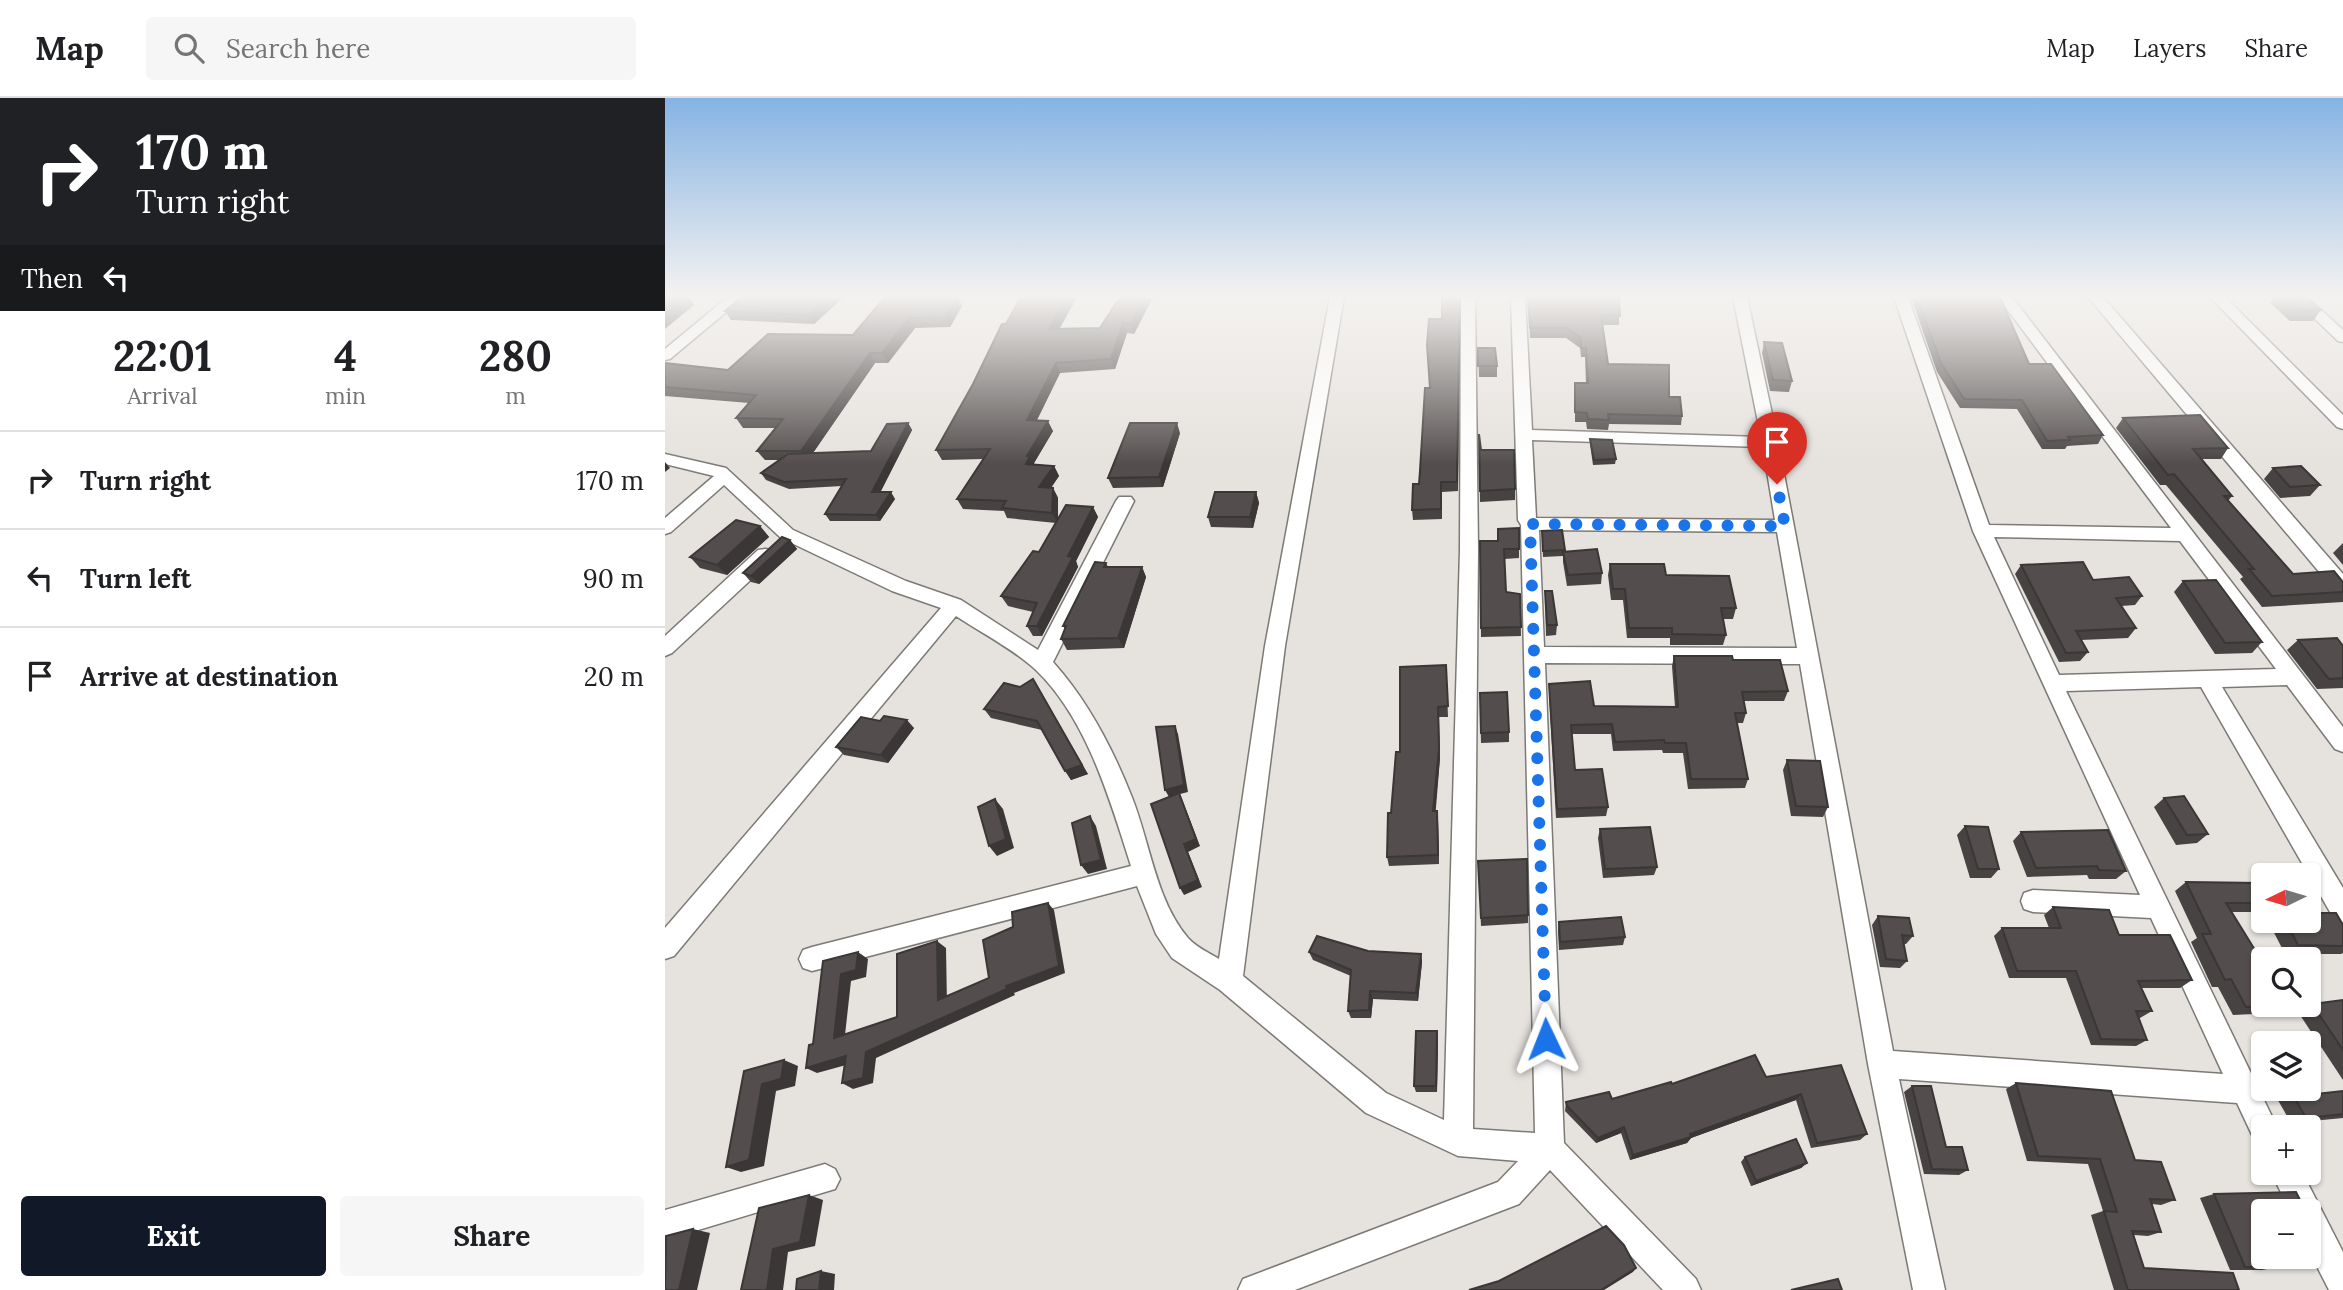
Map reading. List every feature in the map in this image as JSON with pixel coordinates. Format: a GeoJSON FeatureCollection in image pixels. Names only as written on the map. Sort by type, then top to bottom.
{"type":"FeatureCollection","features":[{"type":"Feature","properties":{"kind":"street"},"geometry":{"type":"LineString","coordinates":[[1229,981],[1275,646],[1327,353]]}},
{"type":"Feature","properties":{"kind":"street"},"geometry":{"type":"LineString","coordinates":[[1458,1142],[1469,550],[1468,353]]}},
{"type":"Feature","properties":{"kind":"street"},"geometry":{"type":"LineString","coordinates":[[1254,1290],[1508,1193],[1550,1149],[1530,524],[1527,520],[1521,353]]}},
{"type":"Feature","properties":{"kind":"street"},"geometry":{"type":"LineString","coordinates":[[1752,353],[1882,1064],[1929,1290]]}},
{"type":"Feature","properties":{"kind":"street"},"geometry":{"type":"LineString","coordinates":[[1920,353],[1982,531],[2257,1115]]}},
{"type":"Feature","properties":{"kind":"street"},"geometry":{"type":"LineString","coordinates":[[2048,353],[2343,743]]}},
{"type":"Feature","properties":{"kind":"street"},"geometry":{"type":"LineString","coordinates":[[2143,353],[2343,587]]}},
{"type":"Feature","properties":{"kind":"street"},"geometry":{"type":"LineString","coordinates":[[2272,353],[2343,424]]}},
{"type":"Feature","properties":{"kind":"street"},"geometry":{"type":"LineString","coordinates":[[1525,436],[1770,442]]}},
{"type":"Feature","properties":{"kind":"street"},"geometry":{"type":"LineString","coordinates":[[665,459],[720,472],[787,534],[899,586],[954,605],[1042,663],[1062,686],[1095,739],[1121,795],[1165,926],[1181,949],[1229,981],[1376,1103],[1458,1142],[1550,1149],[1685,1290]]}},
{"type":"Feature","properties":{"kind":"street"},"geometry":{"type":"LineString","coordinates":[[665,528],[724,476]]}},
{"type":"Feature","properties":{"kind":"street"},"geometry":{"type":"LineString","coordinates":[[1042,663],[1125,501]]}},
{"type":"Feature","properties":{"kind":"street"},"geometry":{"type":"LineString","coordinates":[[1530,524],[1785,526]]}},
{"type":"Feature","properties":{"kind":"street"},"geometry":{"type":"LineString","coordinates":[[1982,531],[2188,535]]}},
{"type":"Feature","properties":{"kind":"street"},"geometry":{"type":"LineString","coordinates":[[665,648],[787,534]]}},
{"type":"Feature","properties":{"kind":"street"},"geometry":{"type":"LineString","coordinates":[[665,947],[954,605]]}},
{"type":"Feature","properties":{"kind":"street"},"geometry":{"type":"LineString","coordinates":[[1534,655],[1808,656]]}},
{"type":"Feature","properties":{"kind":"street"},"geometry":{"type":"LineString","coordinates":[[2052,683],[2292,677]]}},
{"type":"Feature","properties":{"kind":"street"},"geometry":{"type":"LineString","coordinates":[[2207,679],[2343,911]]}},
{"type":"Feature","properties":{"kind":"street"},"geometry":{"type":"LineString","coordinates":[[812,959],[1145,873]]}},
{"type":"Feature","properties":{"kind":"street"},"geometry":{"type":"LineString","coordinates":[[2033,901],[2158,907]]}},
{"type":"Feature","properties":{"kind":"street"},"geometry":{"type":"LineString","coordinates":[[1882,1064],[2244,1089]]}},
{"type":"Feature","properties":{"kind":"street"},"geometry":{"type":"LineString","coordinates":[[665,1225],[825,1179]]}},
{"type":"Feature","properties":{"kind":"street"},"geometry":{"type":"LineString","coordinates":[[2321,1242],[2343,1285]]}},
{"type":"Feature","properties":{"kind":"building"},"geometry":{"type":"Polygon","coordinates":[[[747,353],[882,353],[870,353],[801,451],[757,451],[783,419],[736,418],[756,395],[665,387],[665,363],[728,370],[747,353]]]}},
{"type":"Feature","properties":{"kind":"building"},"geometry":{"type":"Polygon","coordinates":[[[988,353],[1113,353],[1111,359],[1056,363],[1027,420],[1048,421],[1027,456],[1030,456],[1026,464],[1054,466],[1039,487],[1053,488],[1052,513],[1002,508],[1006,501],[957,499],[990,449],[936,450],[988,353]]]}},
{"type":"Feature","properties":{"kind":"building"},"geometry":{"type":"Polygon","coordinates":[[[1428,353],[1459,353],[1457,482],[1441,482],[1441,509],[1412,510],[1413,484],[1419,484],[1425,388],[1430,388],[1428,353]]]}},
{"type":"Feature","properties":{"kind":"building"},"geometry":{"type":"Polygon","coordinates":[[[1478,353],[1496,353],[1497,366],[1478,366],[1478,353]]]}},
{"type":"Feature","properties":{"kind":"building"},"geometry":{"type":"Polygon","coordinates":[[[1586,353],[1606,353],[1608,364],[1669,365],[1669,397],[1680,397],[1682,416],[1608,414],[1609,420],[1588,419],[1587,413],[1575,412],[1575,383],[1588,383],[1586,353]]]}},
{"type":"Feature","properties":{"kind":"building"},"geometry":{"type":"Polygon","coordinates":[[[1767,353],[1785,353],[1792,381],[1773,380],[1767,353]]]}},
{"type":"Feature","properties":{"kind":"building"},"geometry":{"type":"Polygon","coordinates":[[[1937,353],[2024,353],[2029,364],[2051,364],[2103,435],[2047,441],[2022,400],[1964,399],[1937,353]]]}},
{"type":"Feature","properties":{"kind":"building"},"geometry":{"type":"Polygon","coordinates":[[[2200,415],[2228,448],[2193,449],[2232,496],[2224,496],[2293,574],[2334,571],[2343,582],[2343,592],[2272,596],[2249,569],[2254,569],[2174,474],[2168,475],[2123,418],[2200,415]]]}},
{"type":"Feature","properties":{"kind":"building"},"geometry":{"type":"Polygon","coordinates":[[[908,423],[872,492],[891,492],[876,515],[825,514],[846,479],[784,482],[761,473],[788,454],[871,451],[887,424],[908,423]]]}},
{"type":"Feature","properties":{"kind":"building"},"geometry":{"type":"Polygon","coordinates":[[[1130,423],[1177,423],[1159,477],[1108,478],[1130,423]]]}},
{"type":"Feature","properties":{"kind":"building"},"geometry":{"type":"Polygon","coordinates":[[[1479,434],[1481,450],[1514,450],[1515,489],[1480,491],[1479,434]]]}},
{"type":"Feature","properties":{"kind":"building"},"geometry":{"type":"Polygon","coordinates":[[[1590,439],[1612,440],[1616,459],[1594,460],[1590,439]]]}},
{"type":"Feature","properties":{"kind":"building"},"geometry":{"type":"Polygon","coordinates":[[[2301,466],[2320,485],[2290,487],[2273,468],[2301,466]]]}},
{"type":"Feature","properties":{"kind":"building"},"geometry":{"type":"Polygon","coordinates":[[[1215,492],[1256,492],[1250,517],[1208,517],[1215,492]]]}},
{"type":"Feature","properties":{"kind":"building"},"geometry":{"type":"Polygon","coordinates":[[[1066,505],[1093,507],[1068,556],[1073,557],[1037,626],[1027,626],[1037,603],[1001,596],[1033,551],[1039,552],[1066,505]]]}},
{"type":"Feature","properties":{"kind":"building"},"geometry":{"type":"Polygon","coordinates":[[[736,520],[760,526],[717,565],[690,557],[736,520]]]}},
{"type":"Feature","properties":{"kind":"building"},"geometry":{"type":"Polygon","coordinates":[[[1519,528],[1519,549],[1504,549],[1506,592],[1520,594],[1521,627],[1481,628],[1480,541],[1498,541],[1498,529],[1519,528]]]}},
{"type":"Feature","properties":{"kind":"building"},"geometry":{"type":"Polygon","coordinates":[[[1562,530],[1565,550],[1543,551],[1542,531],[1562,530]]]}},
{"type":"Feature","properties":{"kind":"building"},"geometry":{"type":"Polygon","coordinates":[[[782,537],[790,540],[751,576],[743,573],[782,537]]]}},
{"type":"Feature","properties":{"kind":"building"},"geometry":{"type":"Polygon","coordinates":[[[1597,549],[1602,573],[1568,575],[1563,552],[1597,549]]]}},
{"type":"Feature","properties":{"kind":"building"},"geometry":{"type":"Polygon","coordinates":[[[1095,562],[1106,563],[1104,567],[1142,567],[1118,638],[1061,639],[1066,626],[1063,626],[1095,562]]]}},
{"type":"Feature","properties":{"kind":"building"},"geometry":{"type":"Polygon","coordinates":[[[2083,562],[2093,580],[2129,577],[2142,596],[2116,598],[2136,628],[2076,631],[2088,652],[2066,653],[2021,565],[2083,562]]]}},
{"type":"Feature","properties":{"kind":"building"},"geometry":{"type":"Polygon","coordinates":[[[1610,564],[1664,564],[1666,575],[1729,576],[1736,608],[1721,608],[1726,635],[1672,634],[1672,628],[1629,628],[1625,589],[1613,589],[1610,564]]]}},
{"type":"Feature","properties":{"kind":"building"},"geometry":{"type":"Polygon","coordinates":[[[2216,580],[2262,642],[2225,643],[2183,581],[2216,580]]]}},
{"type":"Feature","properties":{"kind":"building"},"geometry":{"type":"Polygon","coordinates":[[[1545,591],[1552,591],[1557,625],[1547,625],[1545,591]]]}},
{"type":"Feature","properties":{"kind":"building"},"geometry":{"type":"Polygon","coordinates":[[[2337,638],[2343,646],[2343,678],[2329,679],[2298,640],[2337,638]]]}},
{"type":"Feature","properties":{"kind":"building"},"geometry":{"type":"Polygon","coordinates":[[[1674,656],[1732,656],[1733,660],[1780,660],[1788,691],[1742,692],[1746,713],[1735,713],[1748,779],[1691,779],[1686,743],[1665,743],[1664,740],[1615,742],[1612,724],[1571,725],[1575,770],[1602,769],[1608,807],[1557,809],[1549,684],[1590,681],[1594,706],[1678,707],[1674,656]]]}},
{"type":"Feature","properties":{"kind":"building"},"geometry":{"type":"Polygon","coordinates":[[[1446,665],[1448,706],[1438,707],[1439,748],[1433,811],[1437,811],[1438,855],[1387,857],[1388,813],[1391,813],[1396,752],[1400,752],[1400,667],[1446,665]]]}},
{"type":"Feature","properties":{"kind":"building"},"geometry":{"type":"Polygon","coordinates":[[[1033,679],[1082,765],[1065,771],[1037,721],[984,709],[1004,683],[1020,687],[1033,679]]]}},
{"type":"Feature","properties":{"kind":"building"},"geometry":{"type":"Polygon","coordinates":[[[1507,692],[1509,732],[1481,733],[1480,693],[1507,692]]]}},
{"type":"Feature","properties":{"kind":"building"},"geometry":{"type":"Polygon","coordinates":[[[884,716],[907,720],[881,755],[836,747],[861,717],[880,721],[884,716]]]}},
{"type":"Feature","properties":{"kind":"building"},"geometry":{"type":"Polygon","coordinates":[[[1175,726],[1184,785],[1165,790],[1156,727],[1175,726]]]}},
{"type":"Feature","properties":{"kind":"building"},"geometry":{"type":"Polygon","coordinates":[[[1787,760],[1820,761],[1828,807],[1796,806],[1787,760]]]}},
{"type":"Feature","properties":{"kind":"building"},"geometry":{"type":"Polygon","coordinates":[[[1179,793],[1196,839],[1184,844],[1198,880],[1180,888],[1151,804],[1179,793]]]}},
{"type":"Feature","properties":{"kind":"building"},"geometry":{"type":"Polygon","coordinates":[[[2184,796],[2208,834],[2187,835],[2164,798],[2184,796]]]}},
{"type":"Feature","properties":{"kind":"building"},"geometry":{"type":"Polygon","coordinates":[[[995,799],[1006,839],[989,846],[978,807],[995,799]]]}},
{"type":"Feature","properties":{"kind":"building"},"geometry":{"type":"Polygon","coordinates":[[[1090,816],[1101,860],[1081,865],[1072,823],[1090,816]]]}},
{"type":"Feature","properties":{"kind":"building"},"geometry":{"type":"Polygon","coordinates":[[[1965,826],[1988,827],[1999,869],[1978,869],[1965,826]]]}},
{"type":"Feature","properties":{"kind":"building"},"geometry":{"type":"Polygon","coordinates":[[[1650,827],[1657,867],[1605,869],[1600,829],[1650,827]]]}},
{"type":"Feature","properties":{"kind":"building"},"geometry":{"type":"Polygon","coordinates":[[[2108,830],[2126,871],[2099,870],[2097,866],[2036,868],[2021,832],[2108,830]]]}},
{"type":"Feature","properties":{"kind":"building"},"geometry":{"type":"Polygon","coordinates":[[[1527,859],[1528,915],[1481,918],[1478,861],[1527,859]]]}},
{"type":"Feature","properties":{"kind":"building"},"geometry":{"type":"Polygon","coordinates":[[[2186,882],[2251,883],[2251,903],[2226,903],[2253,947],[2251,947],[2251,1007],[2246,1007],[2231,979],[2225,980],[2202,934],[2211,934],[2186,882]]]}},
{"type":"Feature","properties":{"kind":"building"},"geometry":{"type":"Polygon","coordinates":[[[1048,903],[1059,966],[1006,986],[1007,989],[866,1052],[863,1078],[842,1083],[846,1056],[806,1068],[809,1045],[813,1044],[823,961],[858,952],[856,970],[841,974],[834,1038],[897,1017],[897,954],[937,941],[938,1000],[989,978],[983,940],[1013,927],[1012,912],[1048,903]]]}},
{"type":"Feature","properties":{"kind":"building"},"geometry":{"type":"Polygon","coordinates":[[[2053,907],[2109,910],[2119,935],[2170,935],[2192,980],[2138,981],[2152,1011],[2136,1011],[2147,1040],[2101,1039],[2076,971],[2017,971],[2002,928],[2061,928],[2053,907]]]}},
{"type":"Feature","properties":{"kind":"building"},"geometry":{"type":"Polygon","coordinates":[[[2321,913],[2336,913],[2343,925],[2343,946],[2298,945],[2292,933],[2321,933],[2321,913]]]}},
{"type":"Feature","properties":{"kind":"building"},"geometry":{"type":"Polygon","coordinates":[[[1878,916],[1909,918],[1913,936],[1902,935],[1907,961],[1886,959],[1878,916]]]}},
{"type":"Feature","properties":{"kind":"building"},"geometry":{"type":"Polygon","coordinates":[[[1621,917],[1625,937],[1560,942],[1559,922],[1621,917]]]}},
{"type":"Feature","properties":{"kind":"building"},"geometry":{"type":"Polygon","coordinates":[[[1317,936],[1368,951],[1421,954],[1416,993],[1370,991],[1369,1010],[1348,1011],[1351,970],[1309,952],[1317,936]]]}},
{"type":"Feature","properties":{"kind":"building"},"geometry":{"type":"Polygon","coordinates":[[[2343,1000],[2343,1050],[2321,1017],[2321,1003],[2343,1000]]]}},
{"type":"Feature","properties":{"kind":"building"},"geometry":{"type":"Polygon","coordinates":[[[1416,1031],[1437,1031],[1436,1086],[1414,1086],[1416,1031]]]}},
{"type":"Feature","properties":{"kind":"building"},"geometry":{"type":"Polygon","coordinates":[[[1755,1055],[1766,1077],[1841,1065],[1867,1134],[1817,1143],[1801,1094],[1690,1134],[1691,1137],[1633,1155],[1624,1127],[1598,1138],[1567,1106],[1566,1102],[1609,1092],[1612,1099],[1671,1082],[1672,1084],[1755,1055]]]}},
{"type":"Feature","properties":{"kind":"building"},"geometry":{"type":"Polygon","coordinates":[[[784,1060],[781,1079],[762,1084],[749,1160],[726,1167],[744,1071],[784,1060]]]}},
{"type":"Feature","properties":{"kind":"building"},"geometry":{"type":"Polygon","coordinates":[[[2016,1083],[2111,1091],[2135,1160],[2161,1162],[2175,1200],[2150,1199],[2161,1232],[2132,1231],[2144,1268],[2233,1273],[2239,1290],[2128,1290],[2104,1211],[2117,1212],[2100,1159],[2038,1156],[2016,1083]]]}},
{"type":"Feature","properties":{"kind":"building"},"geometry":{"type":"Polygon","coordinates":[[[1912,1086],[1931,1086],[1946,1147],[1962,1147],[1968,1170],[1932,1169],[1912,1086]]]}},
{"type":"Feature","properties":{"kind":"building"},"geometry":{"type":"Polygon","coordinates":[[[2343,1091],[2343,1114],[2304,1115],[2296,1101],[2321,1101],[2321,1093],[2343,1091]]]}},
{"type":"Feature","properties":{"kind":"building"},"geometry":{"type":"Polygon","coordinates":[[[1796,1139],[1807,1163],[1756,1181],[1745,1157],[1796,1139]]]}},
{"type":"Feature","properties":{"kind":"building"},"geometry":{"type":"Polygon","coordinates":[[[2296,1192],[2300,1199],[2251,1199],[2251,1267],[2245,1267],[2214,1194],[2296,1192]]]}},
{"type":"Feature","properties":{"kind":"building"},"geometry":{"type":"Polygon","coordinates":[[[809,1195],[800,1242],[773,1249],[767,1290],[741,1290],[759,1208],[809,1195]]]}},
{"type":"Feature","properties":{"kind":"building"},"geometry":{"type":"Polygon","coordinates":[[[1606,1226],[1624,1245],[1636,1268],[1601,1290],[1469,1290],[1499,1281],[1606,1226]]]}},
{"type":"Feature","properties":{"kind":"building"},"geometry":{"type":"Polygon","coordinates":[[[693,1229],[679,1290],[665,1290],[666,1236],[693,1229]]]}},
{"type":"Feature","properties":{"kind":"building"},"geometry":{"type":"Polygon","coordinates":[[[821,1271],[819,1290],[796,1290],[797,1279],[821,1271]]]}},
{"type":"Feature","properties":{"kind":"building"},"geometry":{"type":"Polygon","coordinates":[[[1838,1279],[1842,1290],[1791,1290],[1838,1279]]]}},
{"type":"Feature","properties":{"kind":"route"},"geometry":{"type":"LineString","coordinates":[[1546,1039],[1530,524],[1785,526],[1777,484]]}}]}
